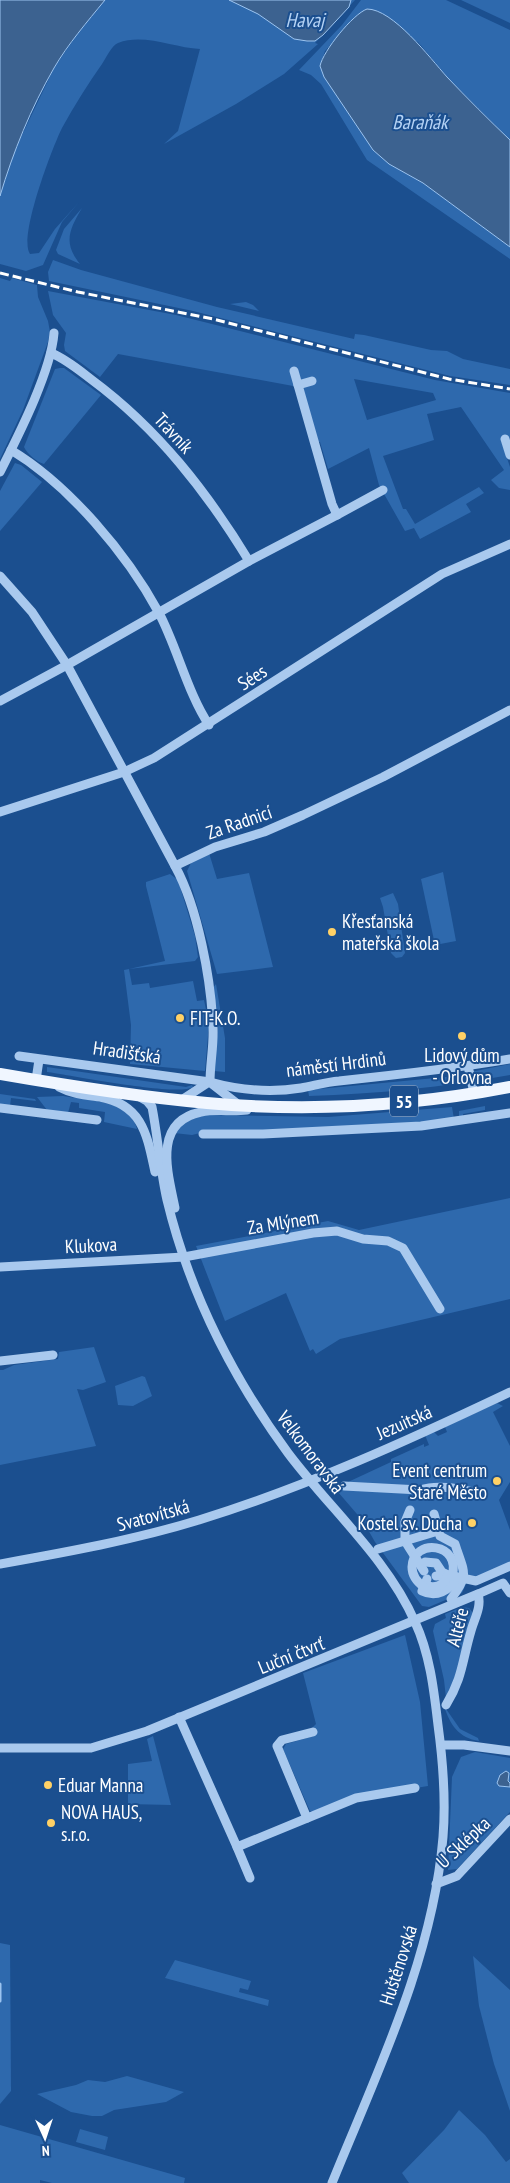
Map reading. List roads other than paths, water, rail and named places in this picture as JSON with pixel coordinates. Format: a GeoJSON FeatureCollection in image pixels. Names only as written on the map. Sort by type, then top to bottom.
{"type":"FeatureCollection","features":[{"type":"Feature","properties":{"kind":"main road","name":"55"},"geometry":{"type":"LineString","coordinates":[[0,1074],[134,1095]]}},
{"type":"Feature","properties":{"kind":"main road","name":"náměstí Hrdinů"},"geometry":{"type":"LineString","coordinates":[[134,1095],[180,1101],[318,1106],[395,1102],[510,1087]]}},
{"type":"Feature","properties":{"kind":"street"},"geometry":{"type":"LineString","coordinates":[[0,472],[11,450],[50,353],[54,333]]}},
{"type":"Feature","properties":{"kind":"street","name":"Trávník"},"geometry":{"type":"LineString","coordinates":[[50,353],[58,356],[99,385],[156,436],[210,499],[249,561]]}},
{"type":"Feature","properties":{"kind":"street"},"geometry":{"type":"LineString","coordinates":[[294,371],[332,504],[337,514]]}},
{"type":"Feature","properties":{"kind":"street"},"geometry":{"type":"LineString","coordinates":[[298,385],[312,380]]}},
{"type":"Feature","properties":{"kind":"street"},"geometry":{"type":"LineString","coordinates":[[505,439],[510,455]]}},
{"type":"Feature","properties":{"kind":"street"},"geometry":{"type":"LineString","coordinates":[[11,450],[48,478],[88,516],[120,555],[159,613],[209,725]]}},
{"type":"Feature","properties":{"kind":"street"},"geometry":{"type":"LineString","coordinates":[[0,701],[249,561],[383,490]]}},
{"type":"Feature","properties":{"kind":"street","name":"Sées"},"geometry":{"type":"LineString","coordinates":[[0,812],[124,772],[164,753],[442,574],[510,544]]}},
{"type":"Feature","properties":{"kind":"street"},"geometry":{"type":"LineString","coordinates":[[0,576],[32,612],[67,665],[182,878],[197,927],[208,982],[214,1030],[210,1082]]}},
{"type":"Feature","properties":{"kind":"street","name":"Za Radnicí"},"geometry":{"type":"LineString","coordinates":[[176,866],[214,847],[264,832],[303,815],[383,777],[510,710]]}},
{"type":"Feature","properties":{"kind":"street","name":"Hradišťská"},"geometry":{"type":"LineString","coordinates":[[19,1056],[210,1082]]}},
{"type":"Feature","properties":{"kind":"street","name":"náměstí Hrdinů"},"geometry":{"type":"LineString","coordinates":[[210,1082],[241,1089],[287,1090],[334,1081],[468,1066],[510,1059]]}},
{"type":"Feature","properties":{"kind":"street"},"geometry":{"type":"LineString","coordinates":[[36,1080],[39,1060]]}},
{"type":"Feature","properties":{"kind":"street"},"geometry":{"type":"LineString","coordinates":[[468,1066],[474,1093]]}},
{"type":"Feature","properties":{"kind":"street"},"geometry":{"type":"LineString","coordinates":[[180,1101],[210,1082]]}},
{"type":"Feature","properties":{"kind":"street"},"geometry":{"type":"LineString","coordinates":[[210,1082],[249,1105]]}},
{"type":"Feature","properties":{"kind":"street","name":"Velkomoravská"},"geometry":{"type":"LineString","coordinates":[[52,1083],[74,1094],[120,1103],[133,1113],[146,1132],[159,1188],[167,1199]]}},
{"type":"Feature","properties":{"kind":"street"},"geometry":{"type":"LineString","coordinates":[[134,1095],[149,1102],[154,1116]]}},
{"type":"Feature","properties":{"kind":"street"},"geometry":{"type":"LineString","coordinates":[[154,1116],[157,1104],[162,1101],[230,1107],[249,1105]]}},
{"type":"Feature","properties":{"kind":"street","name":"Velkomoravská"},"geometry":{"type":"LineString","coordinates":[[175,1229],[175,1210],[168,1165],[169,1136],[176,1123],[190,1115],[206,1111],[235,1112],[249,1105]]}},
{"type":"Feature","properties":{"kind":"street"},"geometry":{"type":"LineString","coordinates":[[0,1108],[97,1120]]}},
{"type":"Feature","properties":{"kind":"street"},"geometry":{"type":"LineString","coordinates":[[203,1134],[263,1134],[421,1126],[510,1113]]}},
{"type":"Feature","properties":{"kind":"street","name":"Velkomoravská"},"geometry":{"type":"LineString","coordinates":[[154,1116],[157,1146],[175,1229],[184,1257],[217,1336],[272,1430],[310,1482],[384,1570],[403,1598],[415,1622],[428,1662],[441,1746]]}},
{"type":"Feature","properties":{"kind":"street","name":"Za Mlýnem"},"geometry":{"type":"LineString","coordinates":[[184,1257],[324,1231],[337,1232],[363,1239],[388,1241],[399,1245],[406,1251],[440,1309]]}},
{"type":"Feature","properties":{"kind":"street","name":"Klukova"},"geometry":{"type":"LineString","coordinates":[[0,1266],[184,1257]]}},
{"type":"Feature","properties":{"kind":"street"},"geometry":{"type":"LineString","coordinates":[[0,1361],[53,1355]]}},
{"type":"Feature","properties":{"kind":"street","name":"Jezuitská"},"geometry":{"type":"LineString","coordinates":[[310,1482],[510,1392]]}},
{"type":"Feature","properties":{"kind":"street","name":"Svatovítská"},"geometry":{"type":"LineString","coordinates":[[0,1564],[100,1546],[173,1528],[271,1497],[310,1482]]}},
{"type":"Feature","properties":{"kind":"street"},"geometry":{"type":"LineString","coordinates":[[344,1486],[420,1490],[430,1487],[455,1488],[478,1493]]}},
{"type":"Feature","properties":{"kind":"street"},"geometry":{"type":"LineString","coordinates":[[410,1510],[405,1522],[405,1541],[415,1557],[439,1576],[451,1599]]}},
{"type":"Feature","properties":{"kind":"street"},"geometry":{"type":"LineString","coordinates":[[434,1514],[438,1531],[444,1540],[455,1544],[439,1576]]}},
{"type":"Feature","properties":{"kind":"street"},"geometry":{"type":"LineString","coordinates":[[378,1549],[438,1531]]}},
{"type":"Feature","properties":{"kind":"street"},"geometry":{"type":"LineString","coordinates":[[439,1576],[453,1563],[445,1551],[430,1548],[419,1552],[412,1565],[413,1574],[417,1581],[439,1576],[476,1581],[510,1566]]}},
{"type":"Feature","properties":{"kind":"street","name":"Altéře"},"geometry":{"type":"LineString","coordinates":[[446,1705],[462,1671],[470,1633],[479,1608],[478,1594],[507,1581],[510,1593]]}},
{"type":"Feature","properties":{"kind":"street","name":"Luční čtvrť"},"geometry":{"type":"LineString","coordinates":[[0,1748],[101,1746],[147,1731],[415,1622],[478,1594]]}},
{"type":"Feature","properties":{"kind":"street"},"geometry":{"type":"LineString","coordinates":[[179,1717],[250,1878]]}},
{"type":"Feature","properties":{"kind":"street"},"geometry":{"type":"LineString","coordinates":[[307,1818],[277,1746],[282,1740],[313,1732]]}},
{"type":"Feature","properties":{"kind":"street"},"geometry":{"type":"LineString","coordinates":[[441,1746],[464,1745],[510,1751]]}},
{"type":"Feature","properties":{"kind":"street","name":"Huštěnovská"},"geometry":{"type":"LineString","coordinates":[[332,2183],[405,2000],[425,1936],[436,1884],[444,1819],[441,1746]]}},
{"type":"Feature","properties":{"kind":"street"},"geometry":{"type":"LineString","coordinates":[[237,1847],[356,1798],[415,1788]]}},
{"type":"Feature","properties":{"kind":"street","name":"U Sklépka"},"geometry":{"type":"LineString","coordinates":[[436,1884],[457,1876],[510,1819]]}},
{"type":"Feature","properties":{"kind":"water"},"geometry":{"type":"Polygon","coordinates":[[[0,0],[105,0],[65,50],[54,68],[23,130],[0,196],[0,0]]]}},
{"type":"Feature","properties":{"kind":"water","name":"Havaj"},"geometry":{"type":"Polygon","coordinates":[[[229,0],[351,0],[349,7],[323,35],[315,41],[307,41],[294,39],[258,14],[229,0]]]}},
{"type":"Feature","properties":{"kind":"water","name":"Baraňák"},"geometry":{"type":"Polygon","coordinates":[[[367,9],[377,11],[388,17],[410,36],[447,77],[510,140],[510,247],[423,183],[389,164],[373,150],[324,77],[320,66],[332,43],[354,18],[367,9]]]}},
{"type":"Feature","properties":{"kind":"water"},"geometry":{"type":"Polygon","coordinates":[[[506,1771],[509,1773],[508,1781],[510,1787],[499,1786],[497,1783],[500,1775],[506,1771]]]}},
{"type":"Feature","properties":{"kind":"waterway"},"geometry":{"type":"LineString","coordinates":[[0,1984],[0,2001]]}},
{"type":"Feature","properties":{"kind":"railway"},"geometry":{"type":"LineString","coordinates":[[0,273],[78,292],[213,319],[449,379],[510,389]]}},
{"type":"Feature","properties":{"kind":"place","name":"Křesťanská mateřská škola"},"geometry":{"type":"Point","coordinates":[332,932]}},
{"type":"Feature","properties":{"kind":"place","name":"FIT-K.O."},"geometry":{"type":"Point","coordinates":[180,1018]}},
{"type":"Feature","properties":{"kind":"place","name":"Lidový dům - Orlovna"},"geometry":{"type":"Point","coordinates":[462,1036]}},
{"type":"Feature","properties":{"kind":"place","name":"Event centrum Staré Město"},"geometry":{"type":"Point","coordinates":[497,1481]}},
{"type":"Feature","properties":{"kind":"place","name":"Kostel sv. Ducha"},"geometry":{"type":"Point","coordinates":[472,1523]}},
{"type":"Feature","properties":{"kind":"place","name":"Eduar Manna"},"geometry":{"type":"Point","coordinates":[48,1785]}},
{"type":"Feature","properties":{"kind":"place","name":"NOVA HAUS, s.r.o."},"geometry":{"type":"Point","coordinates":[51,1823]}}]}
